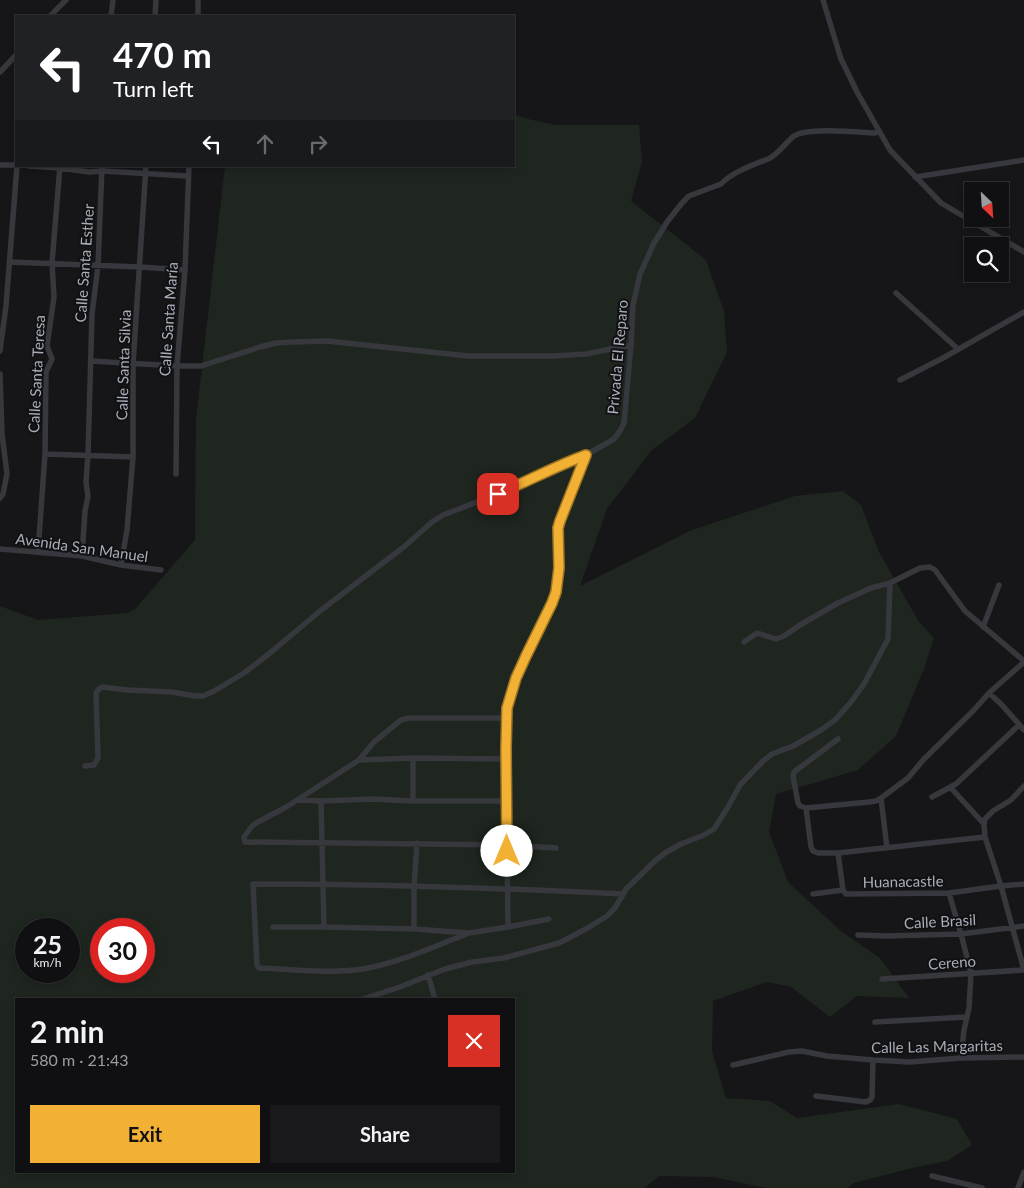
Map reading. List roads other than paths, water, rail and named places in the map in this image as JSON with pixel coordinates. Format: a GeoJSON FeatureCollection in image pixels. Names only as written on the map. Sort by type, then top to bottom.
{"type":"FeatureCollection","features":[{"type":"Feature","properties":{"kind":"street"},"geometry":{"type":"LineString","coordinates":[[51,15],[66,0]]}},
{"type":"Feature","properties":{"kind":"street"},"geometry":{"type":"LineString","coordinates":[[111,15],[113,0]]}},
{"type":"Feature","properties":{"kind":"street"},"geometry":{"type":"LineString","coordinates":[[155,15],[156,0]]}},
{"type":"Feature","properties":{"kind":"street"},"geometry":{"type":"LineString","coordinates":[[198,0],[198,15]]}},
{"type":"Feature","properties":{"kind":"street"},"geometry":{"type":"LineString","coordinates":[[823,0],[841,59],[857,92],[890,150],[940,203],[1024,252]]}},
{"type":"Feature","properties":{"kind":"street"},"geometry":{"type":"LineString","coordinates":[[0,72],[15,56]]}},
{"type":"Feature","properties":{"kind":"street","name":"Privada El Reparo"},"geometry":{"type":"LineString","coordinates":[[85,766],[94,765],[98,758],[96,693],[102,687],[172,692],[194,696],[203,696],[214,692],[244,673],[270,653],[320,611],[443,515],[529,481],[562,464],[586,455],[614,439],[624,423],[633,305],[640,274],[666,222],[682,203],[689,196],[721,184],[724,180],[746,168],[771,158],[795,136],[802,133],[814,131],[879,131]]}},
{"type":"Feature","properties":{"kind":"street"},"geometry":{"type":"LineString","coordinates":[[915,177],[1024,160]]}},
{"type":"Feature","properties":{"kind":"street"},"geometry":{"type":"LineString","coordinates":[[0,165],[15,166]]}},
{"type":"Feature","properties":{"kind":"street"},"geometry":{"type":"LineString","coordinates":[[0,351],[6,306],[17,167]]}},
{"type":"Feature","properties":{"kind":"street"},"geometry":{"type":"LineString","coordinates":[[60,167],[90,172],[102,168],[146,170],[188,176]]}},
{"type":"Feature","properties":{"kind":"street","name":"Calle Santa Teresa"},"geometry":{"type":"LineString","coordinates":[[38,552],[45,454],[46,372],[52,358],[47,346],[54,297],[52,263],[60,167]]}},
{"type":"Feature","properties":{"kind":"street","name":"Calle Santa María"},"geometry":{"type":"LineString","coordinates":[[176,474],[177,366],[185,270],[189,167]]}},
{"type":"Feature","properties":{"kind":"street","name":"Calle Santa Esther"},"geometry":{"type":"LineString","coordinates":[[82,556],[88,496],[86,482],[92,314],[98,266],[102,168]]}},
{"type":"Feature","properties":{"kind":"street","name":"Calle Santa Silvia"},"geometry":{"type":"LineString","coordinates":[[121,565],[127,530],[133,457],[133,364],[146,170]]}},
{"type":"Feature","properties":{"kind":"street"},"geometry":{"type":"LineString","coordinates":[[9,262],[185,270]]}},
{"type":"Feature","properties":{"kind":"street"},"geometry":{"type":"LineString","coordinates":[[896,293],[958,348]]}},
{"type":"Feature","properties":{"kind":"street"},"geometry":{"type":"LineString","coordinates":[[900,380],[1024,312]]}},
{"type":"Feature","properties":{"kind":"street"},"geometry":{"type":"LineString","coordinates":[[90,361],[201,366],[260,347],[292,342],[328,341],[468,356],[586,354],[631,344]]}},
{"type":"Feature","properties":{"kind":"street"},"geometry":{"type":"LineString","coordinates":[[0,374],[2,434],[6,474],[3,494],[0,498]]}},
{"type":"Feature","properties":{"kind":"street"},"geometry":{"type":"LineString","coordinates":[[45,454],[133,457]]}},
{"type":"Feature","properties":{"kind":"street"},"geometry":{"type":"LineString","coordinates":[[508,927],[506,759],[507,718],[510,698],[516,678],[556,592],[559,568],[558,528],[586,455]]}},
{"type":"Feature","properties":{"kind":"street","name":"Avenida San Manuel"},"geometry":{"type":"LineString","coordinates":[[0,549],[82,556],[121,565],[161,570]]}},
{"type":"Feature","properties":{"kind":"street"},"geometry":{"type":"LineString","coordinates":[[744,642],[757,633],[776,639],[784,636],[838,603],[872,588],[890,583],[920,568],[928,567],[936,571],[961,607],[1024,661],[989,693],[985,700],[924,759],[908,778],[882,798],[869,802],[806,808],[800,806],[793,776],[794,772],[838,739]]}},
{"type":"Feature","properties":{"kind":"street"},"geometry":{"type":"LineString","coordinates":[[366,998],[445,969],[472,962],[504,958],[567,940],[607,916],[615,908],[630,884],[651,864],[681,844],[714,829],[740,785],[763,761],[772,754],[818,733],[835,720],[851,702],[864,684],[888,639],[890,583]]}},
{"type":"Feature","properties":{"kind":"street"},"geometry":{"type":"LineString","coordinates":[[983,627],[999,585]]}},
{"type":"Feature","properties":{"kind":"street"},"geometry":{"type":"LineString","coordinates":[[989,693],[1024,730]]}},
{"type":"Feature","properties":{"kind":"street"},"geometry":{"type":"LineString","coordinates":[[507,718],[409,718],[401,720],[374,742],[359,760],[298,800],[252,826],[244,837],[245,842],[508,845],[556,848]]}},
{"type":"Feature","properties":{"kind":"street"},"geometry":{"type":"LineString","coordinates":[[932,797],[951,788],[1019,725]]}},
{"type":"Feature","properties":{"kind":"street"},"geometry":{"type":"LineString","coordinates":[[359,760],[413,758],[506,759]]}},
{"type":"Feature","properties":{"kind":"street"},"geometry":{"type":"LineString","coordinates":[[413,758],[413,801]]}},
{"type":"Feature","properties":{"kind":"street"},"geometry":{"type":"LineString","coordinates":[[1024,786],[1011,800],[993,811],[984,824],[985,837],[1001,886],[1024,970]]}},
{"type":"Feature","properties":{"kind":"street"},"geometry":{"type":"LineString","coordinates":[[951,788],[984,824]]}},
{"type":"Feature","properties":{"kind":"street"},"geometry":{"type":"LineString","coordinates":[[882,798],[887,848]]}},
{"type":"Feature","properties":{"kind":"street"},"geometry":{"type":"LineString","coordinates":[[298,800],[372,799],[507,802]]}},
{"type":"Feature","properties":{"kind":"street"},"geometry":{"type":"LineString","coordinates":[[321,801],[324,927]]}},
{"type":"Feature","properties":{"kind":"street"},"geometry":{"type":"LineString","coordinates":[[806,808],[811,847],[813,851],[818,853],[838,853],[985,837]]}},
{"type":"Feature","properties":{"kind":"street"},"geometry":{"type":"LineString","coordinates":[[414,929],[416,844]]}},
{"type":"Feature","properties":{"kind":"street","name":"Huanacastle"},"geometry":{"type":"LineString","coordinates":[[838,853],[842,890],[846,894],[949,893],[1024,884]]}},
{"type":"Feature","properties":{"kind":"street"},"geometry":{"type":"LineString","coordinates":[[549,919],[469,933],[393,962],[363,969],[336,971],[259,968],[256,966],[252,884],[507,889],[622,894]]}},
{"type":"Feature","properties":{"kind":"street"},"geometry":{"type":"LineString","coordinates":[[813,894],[842,890]]}},
{"type":"Feature","properties":{"kind":"street"},"geometry":{"type":"LineString","coordinates":[[949,893],[971,973],[970,1008],[966,1017],[961,1058]]}},
{"type":"Feature","properties":{"kind":"street","name":"Calle Brasil"},"geometry":{"type":"LineString","coordinates":[[858,935],[961,934],[1024,926]]}},
{"type":"Feature","properties":{"kind":"street"},"geometry":{"type":"LineString","coordinates":[[273,927],[414,929],[469,933]]}},
{"type":"Feature","properties":{"kind":"street","name":"Cereno"},"geometry":{"type":"LineString","coordinates":[[882,979],[1024,970]]}},
{"type":"Feature","properties":{"kind":"street"},"geometry":{"type":"LineString","coordinates":[[428,976],[435,998]]}},
{"type":"Feature","properties":{"kind":"street"},"geometry":{"type":"LineString","coordinates":[[875,1022],[966,1017]]}},
{"type":"Feature","properties":{"kind":"street","name":"Calle Las Margaritas"},"geometry":{"type":"LineString","coordinates":[[733,1065],[802,1051],[827,1056],[910,1062],[961,1058],[1024,1057]]}},
{"type":"Feature","properties":{"kind":"street"},"geometry":{"type":"LineString","coordinates":[[816,1096],[866,1102],[870,1100],[872,1097],[873,1060]]}},
{"type":"Feature","properties":{"kind":"street"},"geometry":{"type":"LineString","coordinates":[[1018,1188],[1024,1172]]}},
{"type":"Feature","properties":{"kind":"street"},"geometry":{"type":"LineString","coordinates":[[932,1176],[982,1188]]}}]}
